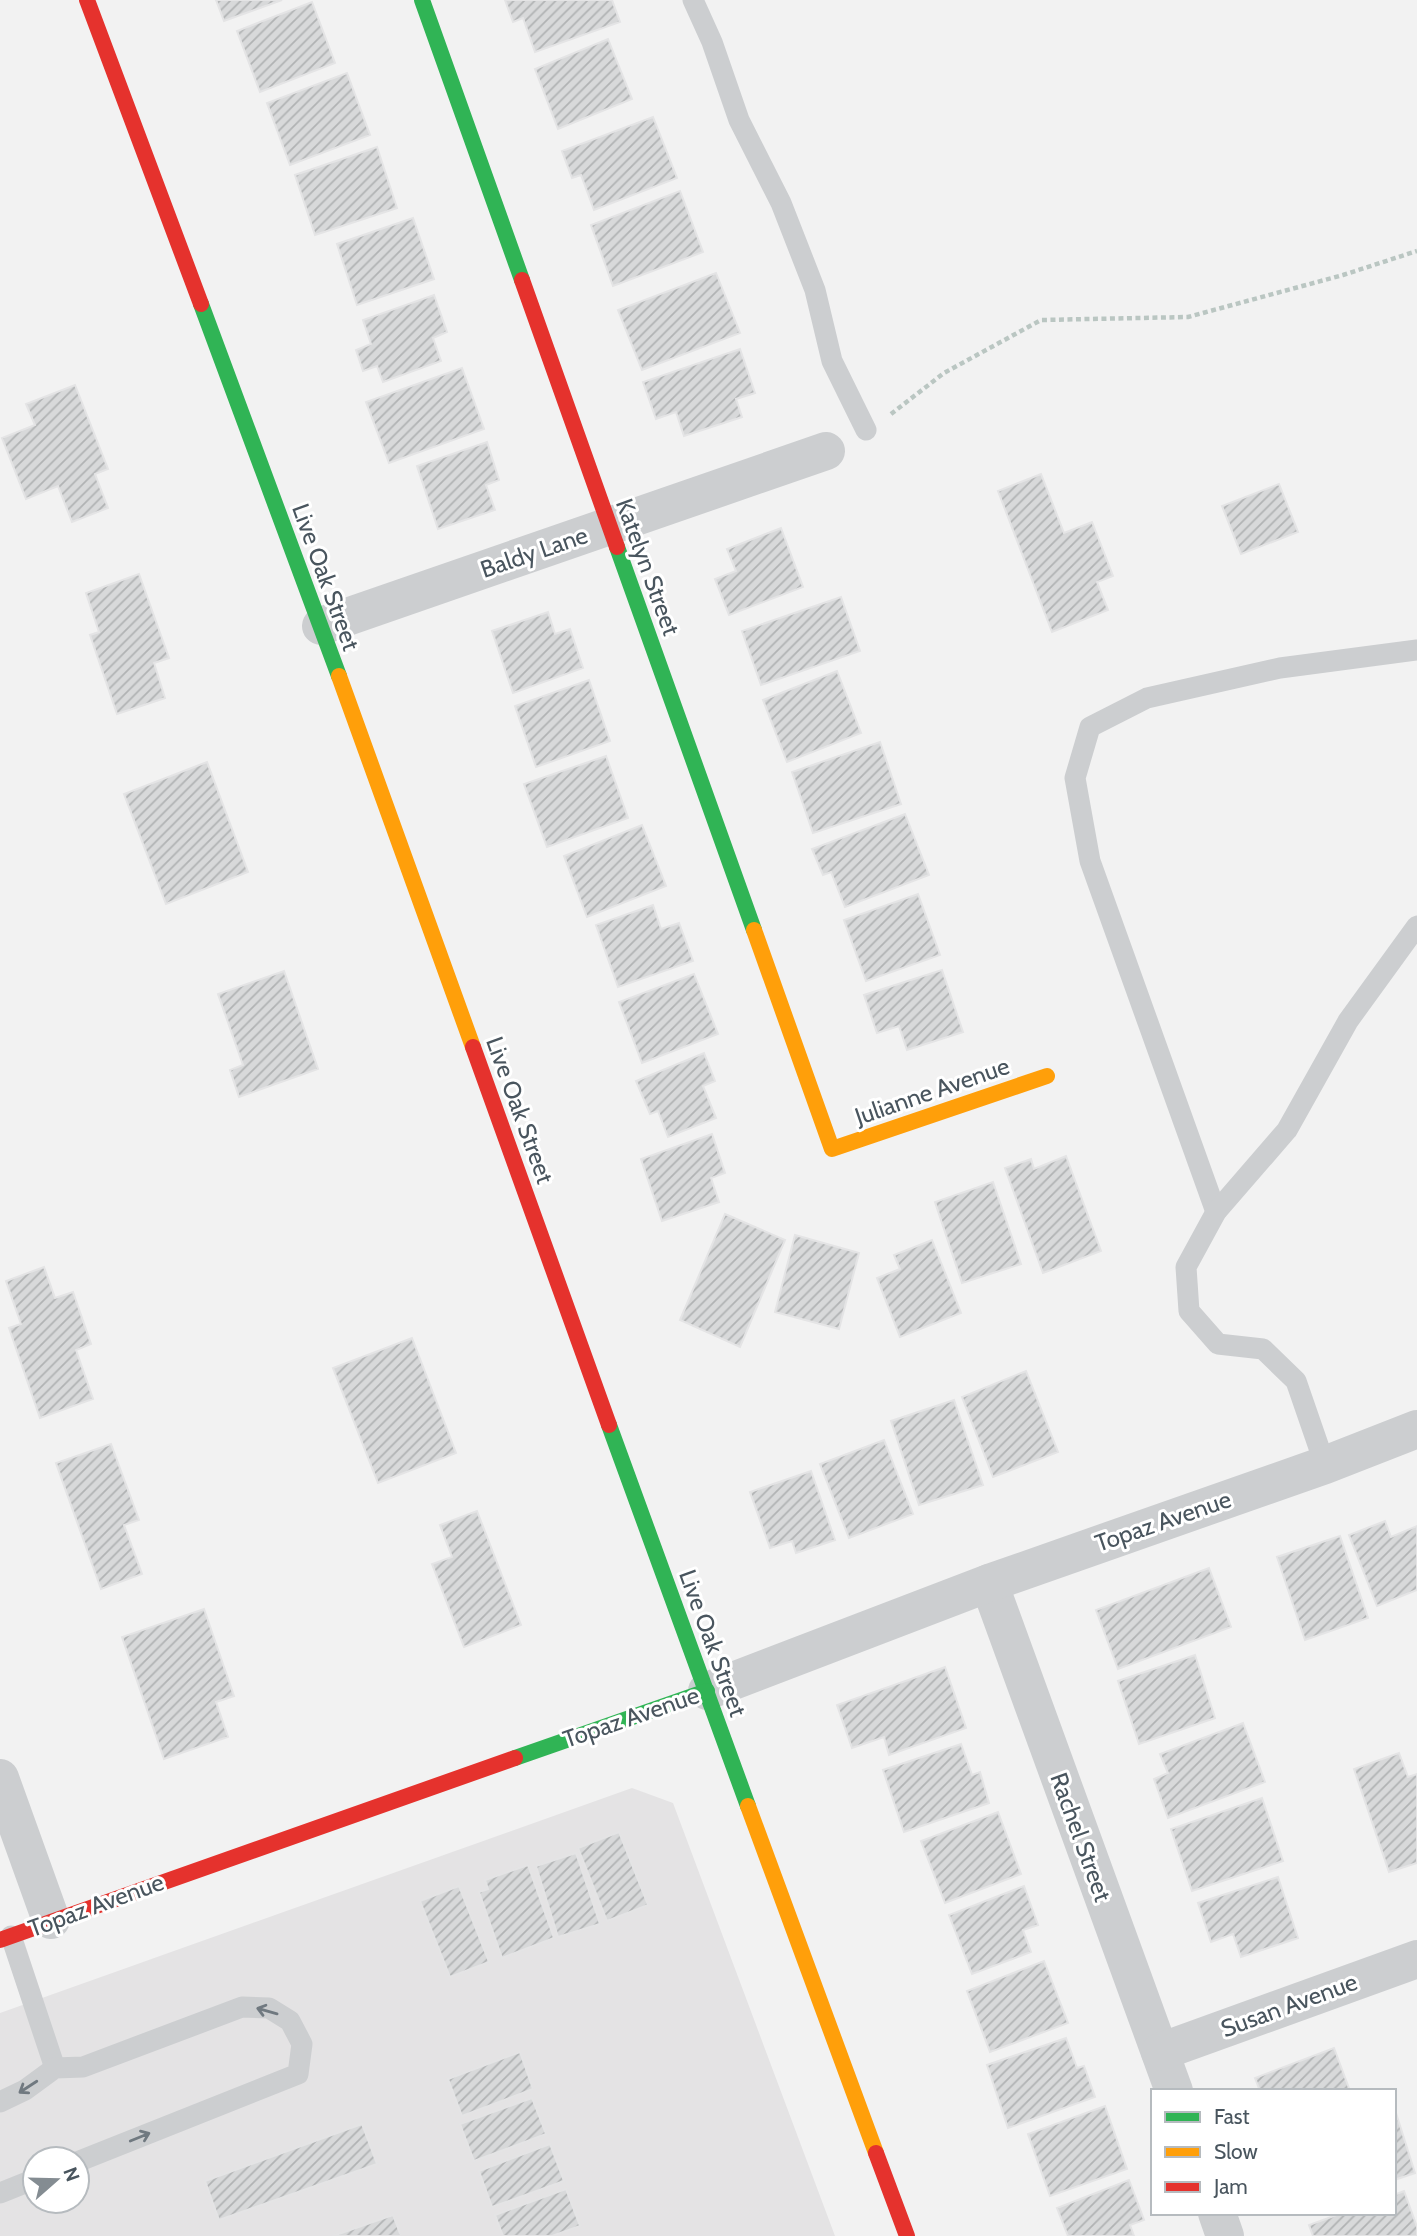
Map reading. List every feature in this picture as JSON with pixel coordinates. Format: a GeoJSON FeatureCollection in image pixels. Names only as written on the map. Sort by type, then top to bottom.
{"type":"FeatureCollection","features":[{"type":"Feature","properties":{"kind":"street","name":"Live Oak Street"},"geometry":{"type":"LineString","coordinates":[[87,0],[321,626],[706,1691],[907,2236]]}},
{"type":"Feature","properties":{"kind":"street","name":"Katelyn Street"},"geometry":{"type":"LineString","coordinates":[[422,0],[832,1149]]}},
{"type":"Feature","properties":{"kind":"street","name":"Baldy Lane"},"geometry":{"type":"LineString","coordinates":[[321,626],[826,451]]}},
{"type":"Feature","properties":{"kind":"street","name":"Julianne Avenue"},"geometry":{"type":"LineString","coordinates":[[832,1149],[1047,1076]]}},
{"type":"Feature","properties":{"kind":"street","name":"Topaz Avenue"},"geometry":{"type":"LineString","coordinates":[[6,1938],[706,1691],[989,1583],[1325,1465],[1417,1429]]}},
{"type":"Feature","properties":{"kind":"street","name":"Rachel Street"},"geometry":{"type":"LineString","coordinates":[[989,1583],[1173,2089]]}},
{"type":"Feature","properties":{"kind":"street"},"geometry":{"type":"LineString","coordinates":[[0,1778],[51,1920]]}},
{"type":"Feature","properties":{"kind":"street","name":"Susan Avenue"},"geometry":{"type":"LineString","coordinates":[[1160,2052],[1417,1959]]}},
{"type":"Feature","properties":{"kind":"street"},"geometry":{"type":"LineString","coordinates":[[1218,2215],[1225,2236]]}},
{"type":"Feature","properties":{"kind":"lane"},"geometry":{"type":"LineString","coordinates":[[694,0],[712,42],[739,120],[781,203],[815,290],[832,361],[866,430]]}},
{"type":"Feature","properties":{"kind":"lane"},"geometry":{"type":"LineString","coordinates":[[1216,1212],[1090,861],[1075,778],[1090,727],[1147,698],[1280,668],[1417,650]]}},
{"type":"Feature","properties":{"kind":"lane"},"geometry":{"type":"LineString","coordinates":[[1325,1465],[1296,1381],[1263,1349],[1218,1344],[1189,1311],[1186,1267],[1216,1212],[1287,1130],[1348,1021],[1417,926]]}},
{"type":"Feature","properties":{"kind":"lane"},"geometry":{"type":"LineString","coordinates":[[6,1938],[55,2068]]}},
{"type":"Feature","properties":{"kind":"lane"},"geometry":{"type":"LineString","coordinates":[[0,2102],[25,2090],[55,2068],[83,2067],[242,2007],[269,2008],[290,2021],[302,2044],[298,2074],[91,2156]]}},
{"type":"Feature","properties":{"kind":"lane"},"geometry":{"type":"LineString","coordinates":[[0,2193],[21,2185]]}},
{"type":"Feature","properties":{"kind":"path"},"geometry":{"type":"LineString","coordinates":[[866,430],[944,373],[1041,320],[1188,317],[1343,275],[1417,251]]}},
{"type":"Feature","properties":{"kind":"shaded area"},"geometry":{"type":"Polygon","coordinates":[[[632,1788],[673,1803],[835,2236],[0,2236],[0,2013],[632,1788]]]}},
{"type":"Feature","properties":{"kind":"building"},"geometry":{"type":"Polygon","coordinates":[[[216,0],[282,0],[224,21],[216,0]]]}},
{"type":"Feature","properties":{"kind":"building"},"geometry":{"type":"Polygon","coordinates":[[[505,0],[612,0],[620,22],[535,52],[523,18],[513,22],[505,0]]]}},
{"type":"Feature","properties":{"kind":"building"},"geometry":{"type":"Polygon","coordinates":[[[312,2],[335,63],[260,92],[237,31],[312,2]]]}},
{"type":"Feature","properties":{"kind":"building"},"geometry":{"type":"Polygon","coordinates":[[[608,39],[632,99],[558,129],[535,69],[608,39]]]}},
{"type":"Feature","properties":{"kind":"building"},"geometry":{"type":"Polygon","coordinates":[[[347,73],[370,135],[290,165],[267,103],[347,73]]]}},
{"type":"Feature","properties":{"kind":"building"},"geometry":{"type":"Polygon","coordinates":[[[653,117],[677,178],[594,210],[581,175],[572,178],[562,151],[653,117]]]}},
{"type":"Feature","properties":{"kind":"building"},"geometry":{"type":"Polygon","coordinates":[[[377,147],[397,208],[315,235],[295,175],[377,147]]]}},
{"type":"Feature","properties":{"kind":"building"},"geometry":{"type":"Polygon","coordinates":[[[680,191],[703,252],[613,286],[591,225],[680,191]]]}},
{"type":"Feature","properties":{"kind":"building"},"geometry":{"type":"Polygon","coordinates":[[[413,218],[434,279],[357,305],[337,244],[413,218]]]}},
{"type":"Feature","properties":{"kind":"building"},"geometry":{"type":"Polygon","coordinates":[[[716,273],[740,333],[642,370],[618,310],[716,273]]]}},
{"type":"Feature","properties":{"kind":"building"},"geometry":{"type":"Polygon","coordinates":[[[434,295],[447,332],[433,338],[441,361],[383,382],[377,366],[363,371],[356,350],[371,344],[363,320],[434,295]]]}},
{"type":"Feature","properties":{"kind":"building"},"geometry":{"type":"Polygon","coordinates":[[[740,349],[755,393],[736,399],[742,417],[684,436],[676,412],[656,419],[643,382],[740,349]]]}},
{"type":"Feature","properties":{"kind":"building"},"geometry":{"type":"Polygon","coordinates":[[[462,368],[484,429],[389,463],[366,402],[462,368]]]}},
{"type":"Feature","properties":{"kind":"building"},"geometry":{"type":"Polygon","coordinates":[[[75,385],[108,469],[95,474],[108,508],[72,522],[58,486],[26,499],[2,438],[35,425],[26,404],[75,385]]]}},
{"type":"Feature","properties":{"kind":"building"},"geometry":{"type":"Polygon","coordinates":[[[487,442],[499,480],[486,485],[495,510],[438,529],[417,466],[487,442]]]}},
{"type":"Feature","properties":{"kind":"building"},"geometry":{"type":"Polygon","coordinates":[[[1041,474],[1064,533],[1092,522],[1113,576],[1097,582],[1108,610],[1052,632],[998,491],[1041,474]]]}},
{"type":"Feature","properties":{"kind":"building"},"geometry":{"type":"Polygon","coordinates":[[[1279,484],[1298,532],[1241,554],[1222,506],[1279,484]]]}},
{"type":"Feature","properties":{"kind":"building"},"geometry":{"type":"Polygon","coordinates":[[[781,528],[803,587],[729,615],[715,579],[736,571],[727,549],[781,528]]]}},
{"type":"Feature","properties":{"kind":"building"},"geometry":{"type":"Polygon","coordinates":[[[139,574],[169,658],[154,663],[165,698],[117,714],[90,635],[99,632],[86,593],[139,574]]]}},
{"type":"Feature","properties":{"kind":"building"},"geometry":{"type":"Polygon","coordinates":[[[841,597],[860,651],[761,685],[742,631],[841,597]]]}},
{"type":"Feature","properties":{"kind":"building"},"geometry":{"type":"Polygon","coordinates":[[[548,612],[555,634],[570,629],[583,668],[513,693],[492,631],[548,612]]]}},
{"type":"Feature","properties":{"kind":"building"},"geometry":{"type":"Polygon","coordinates":[[[837,671],[861,733],[787,762],[763,700],[837,671]]]}},
{"type":"Feature","properties":{"kind":"building"},"geometry":{"type":"Polygon","coordinates":[[[589,680],[610,741],[536,767],[515,706],[589,680]]]}},
{"type":"Feature","properties":{"kind":"building"},"geometry":{"type":"Polygon","coordinates":[[[880,742],[901,804],[813,833],[792,772],[880,742]]]}},
{"type":"Feature","properties":{"kind":"building"},"geometry":{"type":"Polygon","coordinates":[[[606,756],[628,818],[547,847],[524,784],[606,756]]]}},
{"type":"Feature","properties":{"kind":"building"},"geometry":{"type":"Polygon","coordinates":[[[207,762],[248,872],[166,904],[124,794],[207,762]]]}},
{"type":"Feature","properties":{"kind":"building"},"geometry":{"type":"Polygon","coordinates":[[[905,814],[929,875],[845,907],[831,872],[823,875],[812,849],[905,814]]]}},
{"type":"Feature","properties":{"kind":"building"},"geometry":{"type":"Polygon","coordinates":[[[642,825],[666,886],[587,917],[564,856],[642,825]]]}},
{"type":"Feature","properties":{"kind":"building"},"geometry":{"type":"Polygon","coordinates":[[[918,894],[940,955],[866,981],[844,920],[918,894]]]}},
{"type":"Feature","properties":{"kind":"building"},"geometry":{"type":"Polygon","coordinates":[[[653,905],[661,929],[679,923],[693,961],[618,987],[596,925],[653,905]]]}},
{"type":"Feature","properties":{"kind":"building"},"geometry":{"type":"Polygon","coordinates":[[[942,970],[963,1032],[907,1050],[899,1026],[877,1033],[864,995],[942,970]]]}},
{"type":"Feature","properties":{"kind":"building"},"geometry":{"type":"Polygon","coordinates":[[[284,971],[318,1069],[239,1097],[230,1070],[243,1065],[218,994],[284,971]]]}},
{"type":"Feature","properties":{"kind":"building"},"geometry":{"type":"Polygon","coordinates":[[[694,974],[718,1034],[642,1063],[619,1002],[694,974]]]}},
{"type":"Feature","properties":{"kind":"building"},"geometry":{"type":"Polygon","coordinates":[[[704,1053],[715,1081],[703,1086],[716,1118],[668,1137],[658,1111],[650,1114],[636,1081],[704,1053]]]}},
{"type":"Feature","properties":{"kind":"building"},"geometry":{"type":"Polygon","coordinates":[[[712,1134],[725,1173],[711,1178],[719,1202],[662,1221],[641,1159],[712,1134]]]}},
{"type":"Feature","properties":{"kind":"building"},"geometry":{"type":"Polygon","coordinates":[[[1066,1156],[1101,1251],[1043,1273],[1005,1168],[1031,1159],[1034,1169],[1066,1156]]]}},
{"type":"Feature","properties":{"kind":"building"},"geometry":{"type":"Polygon","coordinates":[[[993,1182],[1021,1264],[962,1283],[935,1202],[993,1182]]]}},
{"type":"Feature","properties":{"kind":"building"},"geometry":{"type":"Polygon","coordinates":[[[725,1214],[785,1240],[740,1347],[680,1320],[725,1214]]]}},
{"type":"Feature","properties":{"kind":"building"},"geometry":{"type":"Polygon","coordinates":[[[795,1235],[859,1253],[839,1329],[775,1312],[795,1235]]]}},
{"type":"Feature","properties":{"kind":"building"},"geometry":{"type":"Polygon","coordinates":[[[932,1240],[961,1313],[900,1337],[877,1278],[900,1269],[894,1255],[932,1240]]]}},
{"type":"Feature","properties":{"kind":"building"},"geometry":{"type":"Polygon","coordinates":[[[44,1267],[55,1298],[73,1292],[91,1344],[76,1350],[93,1399],[40,1418],[9,1328],[21,1324],[6,1281],[44,1267]]]}},
{"type":"Feature","properties":{"kind":"building"},"geometry":{"type":"Polygon","coordinates":[[[412,1338],[456,1453],[378,1483],[333,1368],[412,1338]]]}},
{"type":"Feature","properties":{"kind":"building"},"geometry":{"type":"Polygon","coordinates":[[[1026,1371],[1058,1452],[993,1477],[962,1397],[1026,1371]]]}},
{"type":"Feature","properties":{"kind":"building"},"geometry":{"type":"Polygon","coordinates":[[[954,1400],[983,1485],[919,1505],[891,1421],[954,1400]]]}},
{"type":"Feature","properties":{"kind":"building"},"geometry":{"type":"Polygon","coordinates":[[[884,1440],[913,1514],[849,1538],[820,1464],[884,1440]]]}},
{"type":"Feature","properties":{"kind":"building"},"geometry":{"type":"Polygon","coordinates":[[[111,1444],[139,1520],[124,1525],[142,1574],[101,1589],[56,1463],[111,1444]]]}},
{"type":"Feature","properties":{"kind":"building"},"geometry":{"type":"Polygon","coordinates":[[[811,1471],[835,1540],[796,1553],[792,1541],[770,1548],[750,1492],[811,1471]]]}},
{"type":"Feature","properties":{"kind":"building"},"geometry":{"type":"Polygon","coordinates":[[[477,1511],[521,1625],[464,1647],[432,1564],[452,1557],[440,1525],[477,1511]]]}},
{"type":"Feature","properties":{"kind":"building"},"geometry":{"type":"Polygon","coordinates":[[[1385,1521],[1391,1537],[1417,1526],[1417,1590],[1377,1606],[1349,1535],[1385,1521]]]}},
{"type":"Feature","properties":{"kind":"building"},"geometry":{"type":"Polygon","coordinates":[[[1340,1536],[1368,1618],[1305,1640],[1277,1557],[1340,1536]]]}},
{"type":"Feature","properties":{"kind":"building"},"geometry":{"type":"Polygon","coordinates":[[[1209,1568],[1231,1627],[1118,1669],[1096,1610],[1209,1568]]]}},
{"type":"Feature","properties":{"kind":"building"},"geometry":{"type":"Polygon","coordinates":[[[204,1609],[234,1696],[216,1702],[228,1737],[164,1759],[122,1637],[204,1609]]]}},
{"type":"Feature","properties":{"kind":"building"},"geometry":{"type":"Polygon","coordinates":[[[1195,1655],[1215,1718],[1139,1744],[1118,1681],[1195,1655]]]}},
{"type":"Feature","properties":{"kind":"building"},"geometry":{"type":"Polygon","coordinates":[[[945,1667],[966,1728],[889,1755],[884,1737],[852,1748],[837,1705],[945,1667]]]}},
{"type":"Feature","properties":{"kind":"building"},"geometry":{"type":"Polygon","coordinates":[[[1243,1723],[1265,1782],[1168,1818],[1154,1779],[1168,1773],[1160,1754],[1243,1723]]]}},
{"type":"Feature","properties":{"kind":"building"},"geometry":{"type":"Polygon","coordinates":[[[961,1744],[972,1775],[980,1772],[989,1803],[904,1832],[883,1770],[961,1744]]]}},
{"type":"Feature","properties":{"kind":"building"},"geometry":{"type":"Polygon","coordinates":[[[1399,1753],[1408,1777],[1417,1774],[1417,1863],[1389,1872],[1354,1769],[1399,1753]]]}},
{"type":"Feature","properties":{"kind":"building"},"geometry":{"type":"Polygon","coordinates":[[[1262,1798],[1283,1861],[1192,1891],[1171,1829],[1262,1798]]]}},
{"type":"Feature","properties":{"kind":"building"},"geometry":{"type":"Polygon","coordinates":[[[998,1812],[1021,1874],[945,1903],[921,1841],[998,1812]]]}},
{"type":"Feature","properties":{"kind":"building"},"geometry":{"type":"Polygon","coordinates":[[[619,1832],[648,1905],[607,1921],[578,1848],[619,1832]]]}},
{"type":"Feature","properties":{"kind":"building"},"geometry":{"type":"Polygon","coordinates":[[[576,1853],[600,1924],[558,1937],[536,1866],[576,1853]]]}},
{"type":"Feature","properties":{"kind":"building"},"geometry":{"type":"Polygon","coordinates":[[[528,1865],[554,1938],[502,1958],[479,1892],[488,1889],[485,1880],[528,1865]]]}},
{"type":"Feature","properties":{"kind":"building"},"geometry":{"type":"Polygon","coordinates":[[[1278,1877],[1298,1938],[1241,1957],[1233,1934],[1211,1942],[1198,1903],[1278,1877]]]}},
{"type":"Feature","properties":{"kind":"building"},"geometry":{"type":"Polygon","coordinates":[[[459,1886],[489,1962],[450,1977],[420,1901],[459,1886]]]}},
{"type":"Feature","properties":{"kind":"building"},"geometry":{"type":"Polygon","coordinates":[[[1024,1886],[1038,1925],[1023,1930],[1031,1952],[972,1974],[949,1915],[1024,1886]]]}},
{"type":"Feature","properties":{"kind":"building"},"geometry":{"type":"Polygon","coordinates":[[[1044,1961],[1068,2023],[990,2052],[967,1991],[1044,1961]]]}},
{"type":"Feature","properties":{"kind":"building"},"geometry":{"type":"Polygon","coordinates":[[[1066,2038],[1077,2068],[1084,2066],[1095,2097],[1008,2128],[987,2065],[1066,2038]]]}},
{"type":"Feature","properties":{"kind":"building"},"geometry":{"type":"Polygon","coordinates":[[[1334,2048],[1349,2089],[1259,2089],[1255,2078],[1334,2048]]]}},
{"type":"Feature","properties":{"kind":"building"},"geometry":{"type":"Polygon","coordinates":[[[520,2052],[533,2089],[462,2116],[448,2079],[520,2052]]]}},
{"type":"Feature","properties":{"kind":"building"},"geometry":{"type":"Polygon","coordinates":[[[532,2098],[546,2134],[474,2161],[460,2124],[532,2098]]]}},
{"type":"Feature","properties":{"kind":"building"},"geometry":{"type":"Polygon","coordinates":[[[1105,2106],[1127,2169],[1050,2196],[1028,2134],[1105,2106]]]}},
{"type":"Feature","properties":{"kind":"building"},"geometry":{"type":"Polygon","coordinates":[[[1396,2113],[1415,2173],[1396,2179],[1396,2113]]]}},
{"type":"Feature","properties":{"kind":"building"},"geometry":{"type":"Polygon","coordinates":[[[362,2124],[377,2164],[219,2220],[205,2181],[362,2124]]]}},
{"type":"Feature","properties":{"kind":"building"},"geometry":{"type":"Polygon","coordinates":[[[550,2144],[564,2181],[492,2207],[479,2171],[550,2144]]]}},
{"type":"Feature","properties":{"kind":"building"},"geometry":{"type":"Polygon","coordinates":[[[1129,2180],[1144,2220],[1130,2225],[1134,2236],[1068,2236],[1057,2208],[1129,2180]]]}},
{"type":"Feature","properties":{"kind":"building"},"geometry":{"type":"Polygon","coordinates":[[[566,2189],[580,2226],[552,2236],[503,2236],[495,2215],[566,2189]]]}},
{"type":"Feature","properties":{"kind":"building"},"geometry":{"type":"Polygon","coordinates":[[[1404,2191],[1417,2227],[1417,2236],[1313,2236],[1309,2225],[1336,2215],[1396,2215],[1396,2194],[1404,2191]]]}},
{"type":"Feature","properties":{"kind":"building"},"geometry":{"type":"Polygon","coordinates":[[[393,2215],[401,2236],[333,2236],[393,2215]]]}},
{"type":"Feature","properties":{"kind":"traffic: fast"},"geometry":{"type":"LineString","coordinates":[[422,0],[522,280]]}},
{"type":"Feature","properties":{"kind":"traffic: fast"},"geometry":{"type":"LineString","coordinates":[[201,304],[339,676]]}},
{"type":"Feature","properties":{"kind":"traffic: fast"},"geometry":{"type":"LineString","coordinates":[[617,547],[754,930]]}},
{"type":"Feature","properties":{"kind":"traffic: fast"},"geometry":{"type":"LineString","coordinates":[[609,1425],[748,1806]]}},
{"type":"Feature","properties":{"kind":"traffic: fast"},"geometry":{"type":"LineString","coordinates":[[515,1758],[707,1691]]}},
{"type":"Feature","properties":{"kind":"traffic: slow"},"geometry":{"type":"LineString","coordinates":[[339,676],[473,1047]]}},
{"type":"Feature","properties":{"kind":"traffic: slow"},"geometry":{"type":"LineString","coordinates":[[754,930],[832,1149],[1047,1076]]}},
{"type":"Feature","properties":{"kind":"traffic: slow"},"geometry":{"type":"LineString","coordinates":[[748,1806],[876,2153]]}},
{"type":"Feature","properties":{"kind":"traffic: jam"},"geometry":{"type":"LineString","coordinates":[[87,0],[201,304]]}},
{"type":"Feature","properties":{"kind":"traffic: jam"},"geometry":{"type":"LineString","coordinates":[[522,280],[617,547]]}},
{"type":"Feature","properties":{"kind":"traffic: jam"},"geometry":{"type":"LineString","coordinates":[[473,1047],[609,1425]]}},
{"type":"Feature","properties":{"kind":"traffic: jam"},"geometry":{"type":"LineString","coordinates":[[0,1940],[515,1758]]}},
{"type":"Feature","properties":{"kind":"traffic: jam"},"geometry":{"type":"LineString","coordinates":[[876,2153],[907,2236]]}}]}
